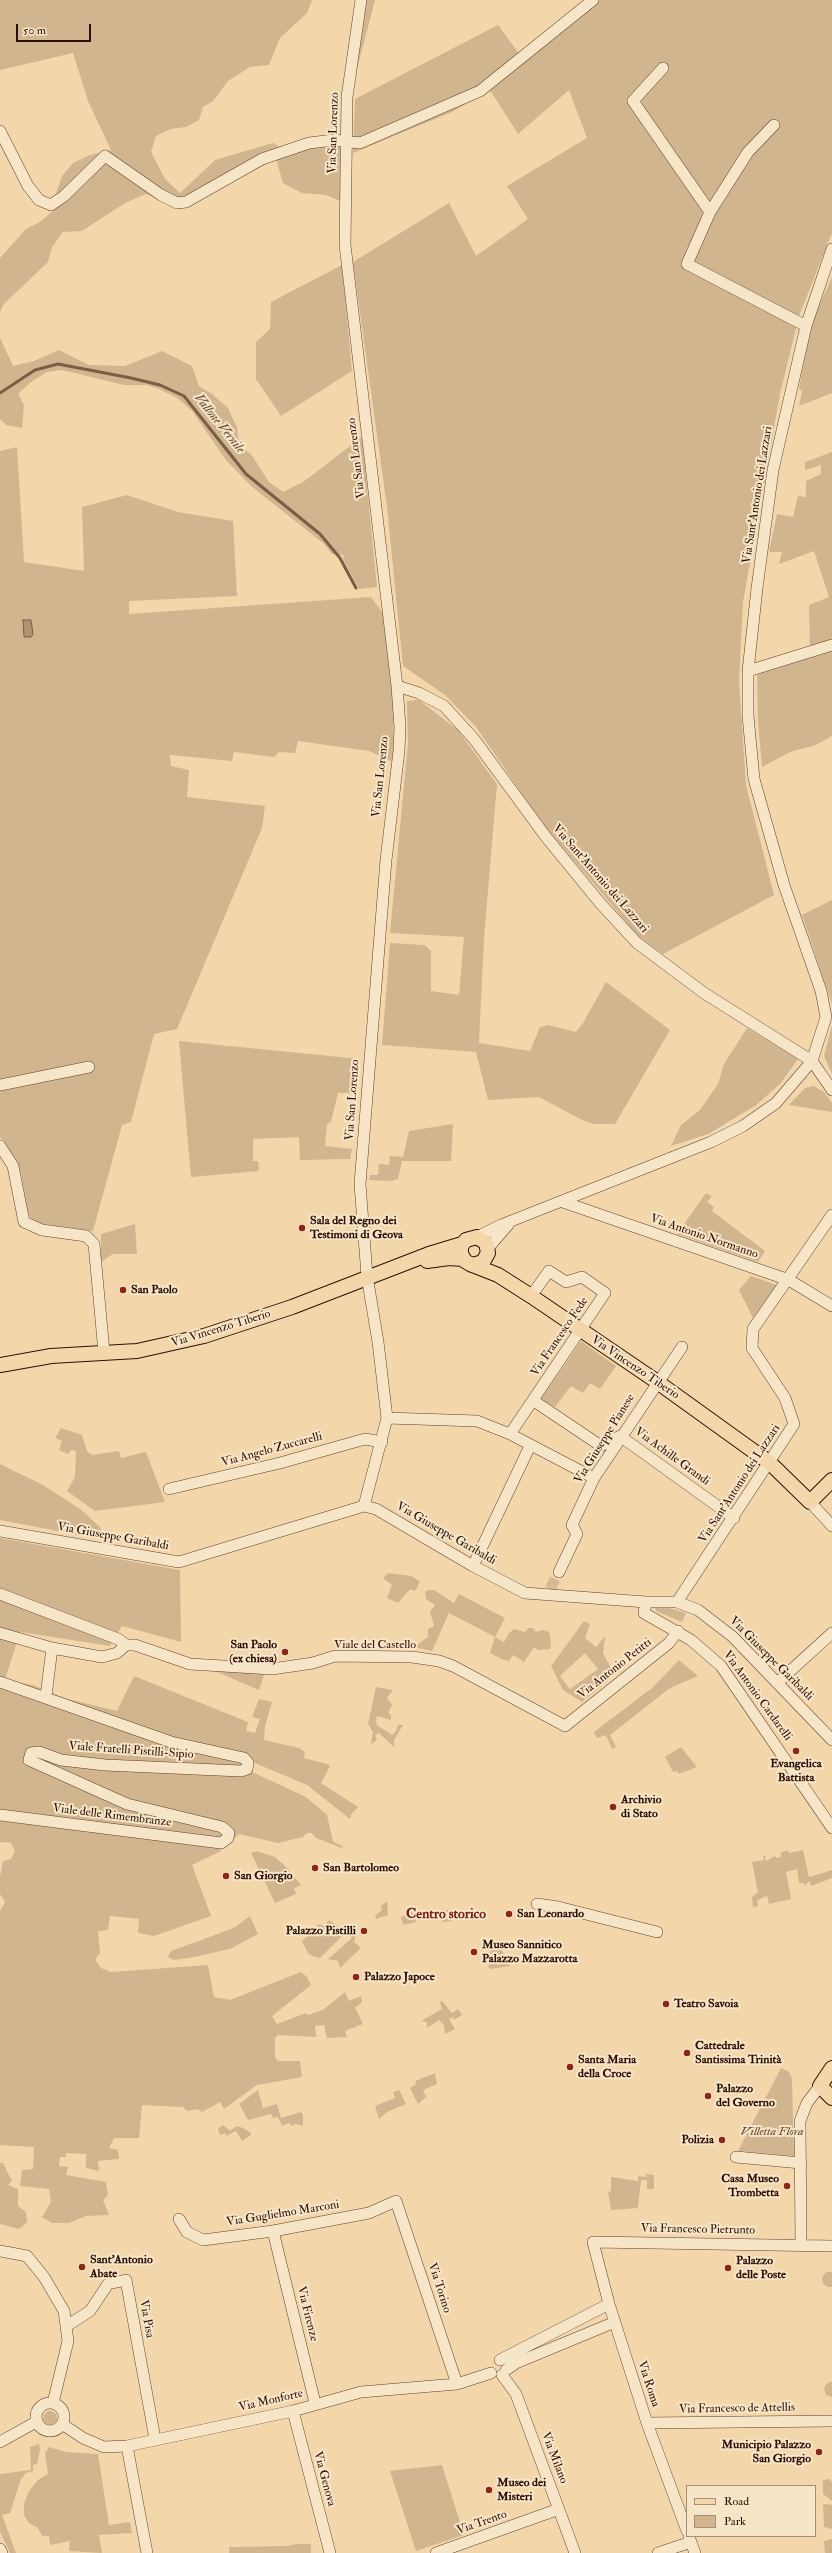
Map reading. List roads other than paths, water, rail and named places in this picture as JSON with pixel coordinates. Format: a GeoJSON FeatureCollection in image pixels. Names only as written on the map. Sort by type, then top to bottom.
{"type":"FeatureCollection","features":[{"type":"Feature","properties":{"kind":"main road"},"geometry":{"type":"LineString","coordinates":[[488,1250],[483,1262],[468,1262],[460,1252],[462,1244],[468,1238],[476,1237],[484,1241],[488,1250],[493,1268],[498,1275]]}},
{"type":"Feature","properties":{"kind":"main road","name":"Via Vincenzo Tiberio"},"geometry":{"type":"LineString","coordinates":[[0,1365],[51,1356],[137,1351],[204,1336],[292,1307],[368,1276],[462,1244]]}},
{"type":"Feature","properties":{"kind":"main road","name":"Via Vincenzo Tiberio"},"geometry":{"type":"LineString","coordinates":[[411,1262],[449,1258],[468,1262],[498,1275],[656,1382],[770,1463],[810,1502]]}},
{"type":"Feature","properties":{"kind":"main road"},"geometry":{"type":"LineString","coordinates":[[810,1502],[832,1480]]}},
{"type":"Feature","properties":{"kind":"main road"},"geometry":{"type":"LineString","coordinates":[[832,2068],[820,2086],[832,2098]]}},
{"type":"Feature","properties":{"kind":"street","name":"Via San Lorenzo"},"geometry":{"type":"LineString","coordinates":[[361,0],[347,97],[345,245],[397,686],[399,751],[389,826],[360,1184],[368,1276],[387,1418],[382,1442],[364,1506]]}},
{"type":"Feature","properties":{"kind":"street"},"geometry":{"type":"LineString","coordinates":[[0,130],[28,186],[39,200],[51,205],[64,196],[105,156],[161,196],[177,203],[186,202],[262,159],[309,143],[334,140],[346,143],[360,143],[480,91],[593,0]]}},
{"type":"Feature","properties":{"kind":"street"},"geometry":{"type":"LineString","coordinates":[[664,68],[633,101],[710,212]]}},
{"type":"Feature","properties":{"kind":"street"},"geometry":{"type":"LineString","coordinates":[[774,125],[748,152],[710,212],[687,260],[689,267],[806,326]]}},
{"type":"Feature","properties":{"kind":"street","name":"Via Sant'Antonio dei Lazzari"},"geometry":{"type":"LineString","coordinates":[[476,1237],[711,1142],[748,1123],[776,1103],[812,1060],[826,1017],[821,991],[784,885],[754,780],[748,716],[748,670],[756,588],[773,470],[806,326],[832,249]]}},
{"type":"Feature","properties":{"kind":"street"},"geometry":{"type":"LineString","coordinates":[[748,670],[832,645]]}},
{"type":"Feature","properties":{"kind":"street","name":"Via Sant'Antonio dei Lazzari"},"geometry":{"type":"LineString","coordinates":[[397,686],[419,693],[444,706],[474,739],[546,837],[600,903],[637,943],[704,993],[812,1060],[832,1090]]}},
{"type":"Feature","properties":{"kind":"street"},"geometry":{"type":"LineString","coordinates":[[0,1084],[89,1067]]}},
{"type":"Feature","properties":{"kind":"street"},"geometry":{"type":"LineString","coordinates":[[0,1146],[13,1166],[24,1222],[42,1230],[86,1236],[94,1244],[104,1352]]}},
{"type":"Feature","properties":{"kind":"street","name":"Via Antonio Normanno"},"geometry":{"type":"LineString","coordinates":[[563,1202],[789,1280],[832,1306]]}},
{"type":"Feature","properties":{"kind":"street","name":"Via Sant'Antonio dei Lazzari"},"geometry":{"type":"LineString","coordinates":[[677,1602],[734,1518],[794,1424],[785,1398],[752,1348],[753,1329],[789,1280],[832,1215]]}},
{"type":"Feature","properties":{"kind":"street","name":"Via Sant'Antonio dei Lazzari"},"geometry":{"type":"LineString","coordinates":[[488,1250],[510,1223]]}},
{"type":"Feature","properties":{"kind":"street","name":"Via Francesco Fede"},"geometry":{"type":"LineString","coordinates":[[510,1434],[534,1401],[579,1330],[605,1293],[582,1277],[566,1282],[549,1271],[531,1296]]}},
{"type":"Feature","properties":{"kind":"street","name":"Via Giuseppe Pianese"},"geometry":{"type":"LineString","coordinates":[[559,1572],[577,1534],[572,1525],[594,1478],[656,1382],[682,1347]]}},
{"type":"Feature","properties":{"kind":"street","name":"Via Achille Grandi"},"geometry":{"type":"LineString","coordinates":[[534,1401],[601,1446],[620,1436],[734,1518]]}},
{"type":"Feature","properties":{"kind":"street"},"geometry":{"type":"LineString","coordinates":[[387,1418],[477,1422],[510,1434],[530,1446],[594,1478]]}},
{"type":"Feature","properties":{"kind":"street","name":"Via Angelo Zuccarelli"},"geometry":{"type":"LineString","coordinates":[[169,1489],[280,1463],[365,1439],[382,1442]]}},
{"type":"Feature","properties":{"kind":"street"},"geometry":{"type":"LineString","coordinates":[[473,1566],[530,1446]]}},
{"type":"Feature","properties":{"kind":"street"},"geometry":{"type":"LineString","coordinates":[[810,1502],[832,1526]]}},
{"type":"Feature","properties":{"kind":"street","name":"Via Giuseppe Garibaldi"},"geometry":{"type":"LineString","coordinates":[[0,1531],[179,1562],[364,1506],[376,1509],[473,1566],[524,1593],[549,1593],[646,1602],[677,1602],[698,1610],[716,1622],[832,1740]]}},
{"type":"Feature","properties":{"kind":"street"},"geometry":{"type":"LineString","coordinates":[[0,1594],[118,1639],[126,1645],[117,1653],[102,1657],[52,1648],[0,1633]]}},
{"type":"Feature","properties":{"kind":"street","name":"Via Antonio Cardarelli"},"geometry":{"type":"LineString","coordinates":[[646,1602],[644,1613],[658,1623],[678,1631],[712,1657],[720,1666],[832,1828]]}},
{"type":"Feature","properties":{"kind":"street","name":"Via Antonio Petitti"},"geometry":{"type":"LineString","coordinates":[[565,1726],[669,1643],[678,1631]]}},
{"type":"Feature","properties":{"kind":"street"},"geometry":{"type":"LineString","coordinates":[[777,1683],[832,1633]]}},
{"type":"Feature","properties":{"kind":"street","name":"Viale del Castello"},"geometry":{"type":"LineString","coordinates":[[126,1645],[135,1645],[190,1664],[272,1669],[313,1663],[335,1656],[412,1657],[439,1661],[452,1666],[565,1726]]}},
{"type":"Feature","properties":{"kind":"street"},"geometry":{"type":"LineString","coordinates":[[46,1696],[52,1648]]}},
{"type":"Feature","properties":{"kind":"street","name":"Viale Fratelli Pistilli-Sipio"},"geometry":{"type":"LineString","coordinates":[[0,1682],[46,1696],[171,1742],[244,1758],[248,1766],[247,1770],[241,1771],[105,1765],[61,1760],[39,1752],[31,1753],[29,1760],[126,1804],[222,1827],[229,1833],[228,1838],[221,1843]]}},
{"type":"Feature","properties":{"kind":"street","name":"Viale delle Rimembranze"},"geometry":{"type":"LineString","coordinates":[[0,1815],[221,1843]]}},
{"type":"Feature","properties":{"kind":"street"},"geometry":{"type":"LineString","coordinates":[[537,1904],[558,1907],[657,1932]]}},
{"type":"Feature","properties":{"kind":"street"},"geometry":{"type":"LineString","coordinates":[[801,2245],[800,2121],[808,2103],[820,2086]]}},
{"type":"Feature","properties":{"kind":"street"},"geometry":{"type":"LineString","coordinates":[[736,2157],[801,2163]]}},
{"type":"Feature","properties":{"kind":"street","name":"Via Guglielmo Marconi"},"geometry":{"type":"LineString","coordinates":[[179,2219],[187,2232],[203,2240],[273,2231],[369,2213],[396,2201]]}},
{"type":"Feature","properties":{"kind":"street","name":"Via Torino"},"geometry":{"type":"LineString","coordinates":[[396,2201],[457,2384]]}},
{"type":"Feature","properties":{"kind":"street","name":"Via Firenze"},"geometry":{"type":"LineString","coordinates":[[273,2231],[315,2403]]}},
{"type":"Feature","properties":{"kind":"street","name":"Via Francesco Pietrunto"},"geometry":{"type":"LineString","coordinates":[[593,2242],[832,2246]]}},
{"type":"Feature","properties":{"kind":"street","name":"Via Roma"},"geometry":{"type":"LineString","coordinates":[[593,2242],[609,2304],[647,2423],[686,2527]]}},
{"type":"Feature","properties":{"kind":"street"},"geometry":{"type":"LineString","coordinates":[[0,2251],[27,2256],[34,2263],[64,2311],[68,2325],[68,2341],[53,2403]]}},
{"type":"Feature","properties":{"kind":"street","name":"Via Pisa"},"geometry":{"type":"LineString","coordinates":[[68,2325],[90,2311],[108,2284],[126,2280],[154,2439]]}},
{"type":"Feature","properties":{"kind":"street"},"geometry":{"type":"LineString","coordinates":[[609,2304],[500,2360],[491,2363],[491,2373],[496,2376],[504,2373],[516,2363],[615,2322]]}},
{"type":"Feature","properties":{"kind":"street"},"geometry":{"type":"LineString","coordinates":[[500,2360],[505,2364],[504,2373]]}},
{"type":"Feature","properties":{"kind":"street","name":"Via Monforte"},"geometry":{"type":"LineString","coordinates":[[62,2424],[83,2438],[104,2447],[127,2446],[154,2439],[293,2411],[315,2403],[361,2392],[457,2384],[491,2373]]}},
{"type":"Feature","properties":{"kind":"street","name":"Via Milano"},"geometry":{"type":"LineString","coordinates":[[504,2373],[516,2394],[560,2509],[575,2553]]}},
{"type":"Feature","properties":{"kind":"street"},"geometry":{"type":"LineString","coordinates":[[53,2403],[58,2405],[64,2414],[62,2424],[55,2430],[46,2431],[36,2422],[37,2410],[41,2405],[53,2403]]}},
{"type":"Feature","properties":{"kind":"street","name":"Via Genova"},"geometry":{"type":"LineString","coordinates":[[293,2411],[330,2553]]}},
{"type":"Feature","properties":{"kind":"street","name":"Via Francesco de Attellis"},"geometry":{"type":"LineString","coordinates":[[647,2423],[832,2421]]}},
{"type":"Feature","properties":{"kind":"street"},"geometry":{"type":"LineString","coordinates":[[0,2442],[36,2422]]}},
{"type":"Feature","properties":{"kind":"street"},"geometry":{"type":"LineString","coordinates":[[127,2446],[147,2553]]}},
{"type":"Feature","properties":{"kind":"street","name":"Via Trento"},"geometry":{"type":"LineString","coordinates":[[436,2553],[560,2509]]}},
{"type":"Feature","properties":{"kind":"street"},"geometry":{"type":"LineString","coordinates":[[658,2553],[690,2539],[695,2553]]}},
{"type":"Feature","properties":{"kind":"waterway","name":"Vallone Vernile"},"geometry":{"type":"LineString","coordinates":[[0,393],[35,370],[58,364],[160,385],[184,396],[246,474],[320,534],[340,558],[356,588]]}},
{"type":"Feature","properties":{"kind":"tunnel"},"geometry":{"type":"LineString","coordinates":[[550,1589],[559,1572]]}},
{"type":"Feature","properties":{"kind":"place","name":"Sala del Regno dei Testimoni di Geova"},"geometry":{"type":"Point","coordinates":[302,1228]}},
{"type":"Feature","properties":{"kind":"place","name":"San Paolo"},"geometry":{"type":"Point","coordinates":[123,1290]}},
{"type":"Feature","properties":{"kind":"place","name":"San Paolo (ex chiesa)"},"geometry":{"type":"Point","coordinates":[285,1652]}},
{"type":"Feature","properties":{"kind":"place","name":"Evangelica Battista"},"geometry":{"type":"Point","coordinates":[796,1751]}},
{"type":"Feature","properties":{"kind":"place","name":"Archivio di Stato"},"geometry":{"type":"Point","coordinates":[613,1807]}},
{"type":"Feature","properties":{"kind":"place","name":"San Bartolomeo"},"geometry":{"type":"Point","coordinates":[315,1868]}},
{"type":"Feature","properties":{"kind":"place","name":"San Giorgio"},"geometry":{"type":"Point","coordinates":[226,1876]}},
{"type":"Feature","properties":{"kind":"place","name":"San Leonardo"},"geometry":{"type":"Point","coordinates":[509,1914]}},
{"type":"Feature","properties":{"kind":"place","name":"Palazzo Pistilli"},"geometry":{"type":"Point","coordinates":[364,1931]}},
{"type":"Feature","properties":{"kind":"place","name":"Museo Sannitico Palazzo Mazzarotta"},"geometry":{"type":"Point","coordinates":[474,1952]}},
{"type":"Feature","properties":{"kind":"place","name":"Palazzo Japoce"},"geometry":{"type":"Point","coordinates":[356,1977]}},
{"type":"Feature","properties":{"kind":"place","name":"Teatro Savoia"},"geometry":{"type":"Point","coordinates":[666,2004]}},
{"type":"Feature","properties":{"kind":"place","name":"Cattedrale Santissima Trinità"},"geometry":{"type":"Point","coordinates":[687,2053]}},
{"type":"Feature","properties":{"kind":"place","name":"Santa Maria della Croce"},"geometry":{"type":"Point","coordinates":[570,2067]}},
{"type":"Feature","properties":{"kind":"place","name":"Palazzo del Governo"},"geometry":{"type":"Point","coordinates":[708,2096]}},
{"type":"Feature","properties":{"kind":"place","name":"Polizia"},"geometry":{"type":"Point","coordinates":[722,2140]}},
{"type":"Feature","properties":{"kind":"place","name":"Casa Museo Trombetta"},"geometry":{"type":"Point","coordinates":[787,2186]}},
{"type":"Feature","properties":{"kind":"place","name":"Sant'Antonio Abate"},"geometry":{"type":"Point","coordinates":[82,2267]}},
{"type":"Feature","properties":{"kind":"place","name":"Palazzo delle Poste"},"geometry":{"type":"Point","coordinates":[728,2268]}},
{"type":"Feature","properties":{"kind":"place","name":"Municipio Palazzo San Giorgio"},"geometry":{"type":"Point","coordinates":[819,2452]}},
{"type":"Feature","properties":{"kind":"place","name":"Museo dei Misteri"},"geometry":{"type":"Point","coordinates":[489,2490]}},
{"type":"Feature","properties":{"kind":"district","name":"Centro storico"},"geometry":{"type":"Point","coordinates":[446,1915]}},
{"type":"Feature","properties":{"kind":"park label","name":"Villetta Flora"},"geometry":{"type":"Point","coordinates":[772,2132]}}]}
